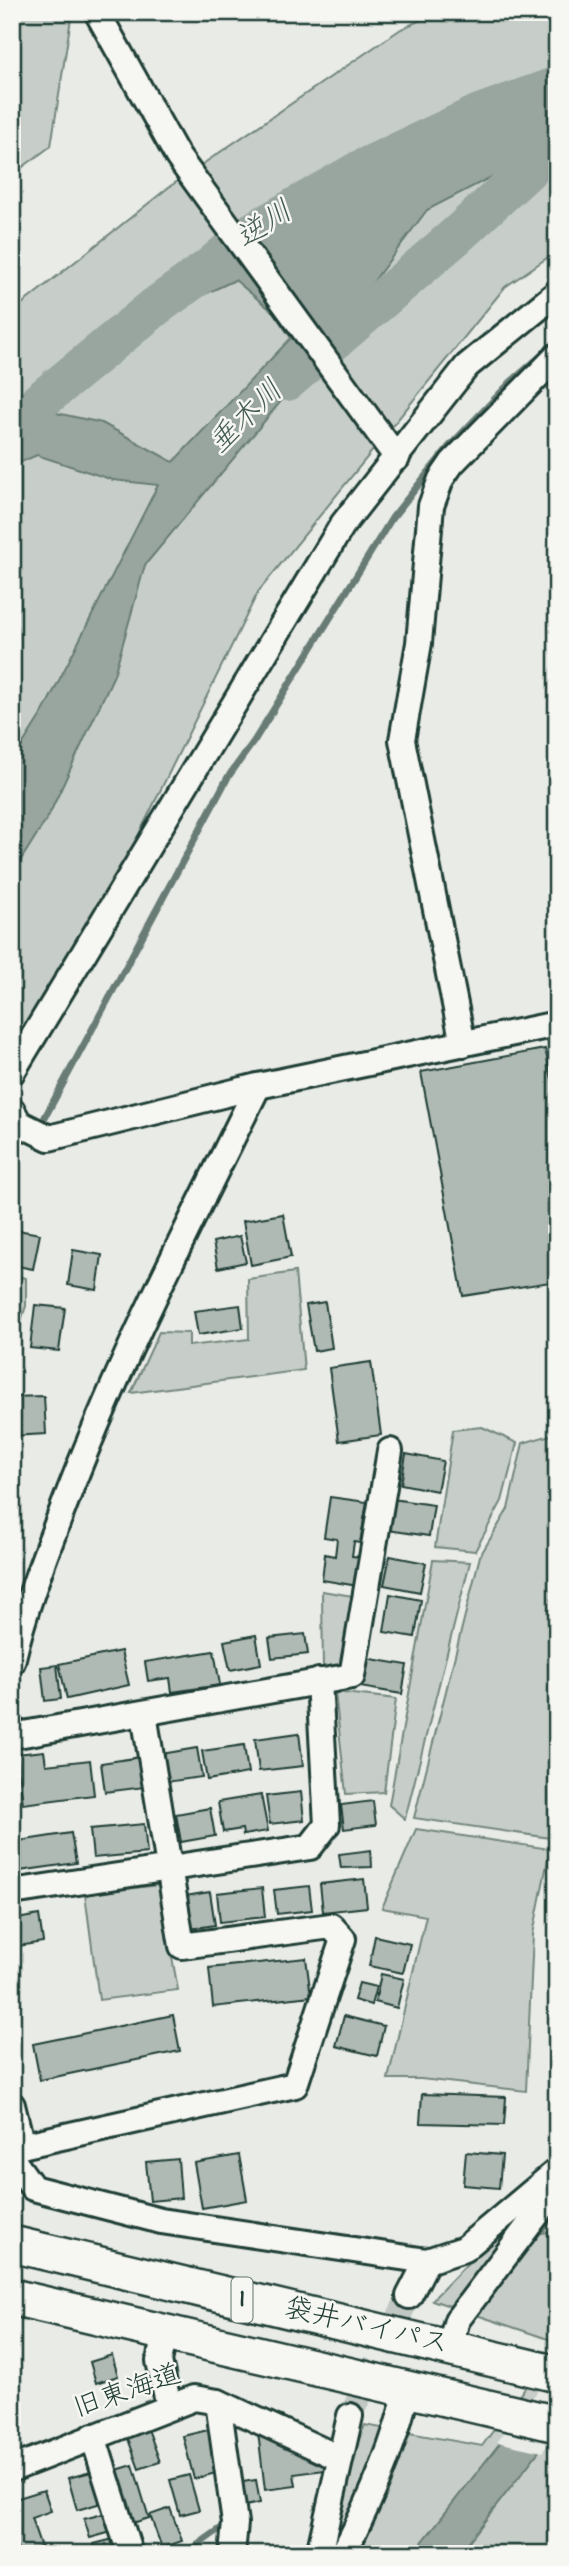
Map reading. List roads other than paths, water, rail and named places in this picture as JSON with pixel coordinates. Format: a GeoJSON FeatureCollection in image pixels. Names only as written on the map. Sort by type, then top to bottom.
{"type":"FeatureCollection","features":[{"type":"Feature","properties":{"kind":"highway","name":"袋井バイパス"},"geometry":{"type":"LineString","coordinates":[[12,2244],[557,2374]]}},
{"type":"Feature","properties":{"kind":"highway","name":"袋井バイパス"},"geometry":{"type":"LineString","coordinates":[[12,2297],[557,2424]]}},
{"type":"Feature","properties":{"kind":"street"},"geometry":{"type":"LineString","coordinates":[[97,12],[178,157],[393,453]]}},
{"type":"Feature","properties":{"kind":"street"},"geometry":{"type":"LineString","coordinates":[[12,1072],[343,524],[393,453],[467,366],[557,293]]}},
{"type":"Feature","properties":{"kind":"street"},"geometry":{"type":"LineString","coordinates":[[463,1044],[402,740],[419,643],[431,506],[441,479],[452,463],[557,356]]}},
{"type":"Feature","properties":{"kind":"street"},"geometry":{"type":"LineString","coordinates":[[12,1110],[19,1123],[48,1138],[258,1086],[557,1024]]}},
{"type":"Feature","properties":{"kind":"street"},"geometry":{"type":"LineString","coordinates":[[12,1662],[42,1565],[91,1433],[123,1361],[258,1086]]}},
{"type":"Feature","properties":{"kind":"street"},"geometry":{"type":"LineString","coordinates":[[12,1736],[352,1676],[390,1451]]}},
{"type":"Feature","properties":{"kind":"street"},"geometry":{"type":"LineString","coordinates":[[12,1892],[310,1847],[327,1825],[320,1681]]}},
{"type":"Feature","properties":{"kind":"street"},"geometry":{"type":"LineString","coordinates":[[16,2151],[295,2085],[343,1939],[331,1926],[181,1945],[144,1714]]}},
{"type":"Feature","properties":{"kind":"street"},"geometry":{"type":"LineString","coordinates":[[12,2105],[16,2151],[33,2188],[148,2218],[427,2261],[464,2249],[557,2171]]}},
{"type":"Feature","properties":{"kind":"street"},"geometry":{"type":"LineString","coordinates":[[461,2351],[457,2320],[557,2188]]}},
{"type":"Feature","properties":{"kind":"street"},"geometry":{"type":"LineString","coordinates":[[409,2296],[427,2261]]}},
{"type":"Feature","properties":{"kind":"street"},"geometry":{"type":"LineString","coordinates":[[165,2334],[159,2361],[169,2406]]}},
{"type":"Feature","properties":{"kind":"street"},"geometry":{"type":"LineString","coordinates":[[342,2554],[368,2506],[401,2416],[407,2390]]}},
{"type":"Feature","properties":{"kind":"street","name":"旧東海道"},"geometry":{"type":"LineString","coordinates":[[12,2469],[194,2398],[218,2402],[339,2458]]}},
{"type":"Feature","properties":{"kind":"street"},"geometry":{"type":"LineString","coordinates":[[218,2402],[235,2523],[232,2554]]}},
{"type":"Feature","properties":{"kind":"street"},"geometry":{"type":"LineString","coordinates":[[319,2554],[350,2416]]}},
{"type":"Feature","properties":{"kind":"street"},"geometry":{"type":"LineString","coordinates":[[93,2436],[130,2554]]}},
{"type":"Feature","properties":{"kind":"water"},"geometry":{"type":"Polygon","coordinates":[[[557,65],[557,143],[427,210],[311,365],[145,565],[114,675],[49,815],[12,874],[12,761],[44,710],[158,485],[113,480],[37,455],[12,466],[12,435],[209,268],[557,65]],[[235,280],[190,301],[52,412],[102,423],[173,462],[291,338],[273,312],[235,280]]]}},
{"type":"Feature","properties":{"kind":"water"},"geometry":{"type":"Polygon","coordinates":[[[557,2370],[557,2428],[459,2554],[413,2554],[557,2370]]]}},
{"type":"Feature","properties":{"kind":"waterway","name":"逆川"},"geometry":{"type":"LineString","coordinates":[[12,427],[155,307],[209,268],[249,234],[362,169],[479,114],[557,86]]}},
{"type":"Feature","properties":{"kind":"waterway","name":"垂木川"},"geometry":{"type":"LineString","coordinates":[[287,381],[456,236],[557,143]]}},
{"type":"Feature","properties":{"kind":"waterway"},"geometry":{"type":"LineString","coordinates":[[45,1117],[228,777],[254,741],[392,518],[448,448],[511,382],[557,342]]}},
{"type":"Feature","properties":{"kind":"waterway"},"geometry":{"type":"LineString","coordinates":[[185,2554],[227,2524]]}},
{"type":"Feature","properties":{"kind":"tunnel"},"geometry":{"type":"LineString","coordinates":[[350,2416],[409,2296]]}}]}
